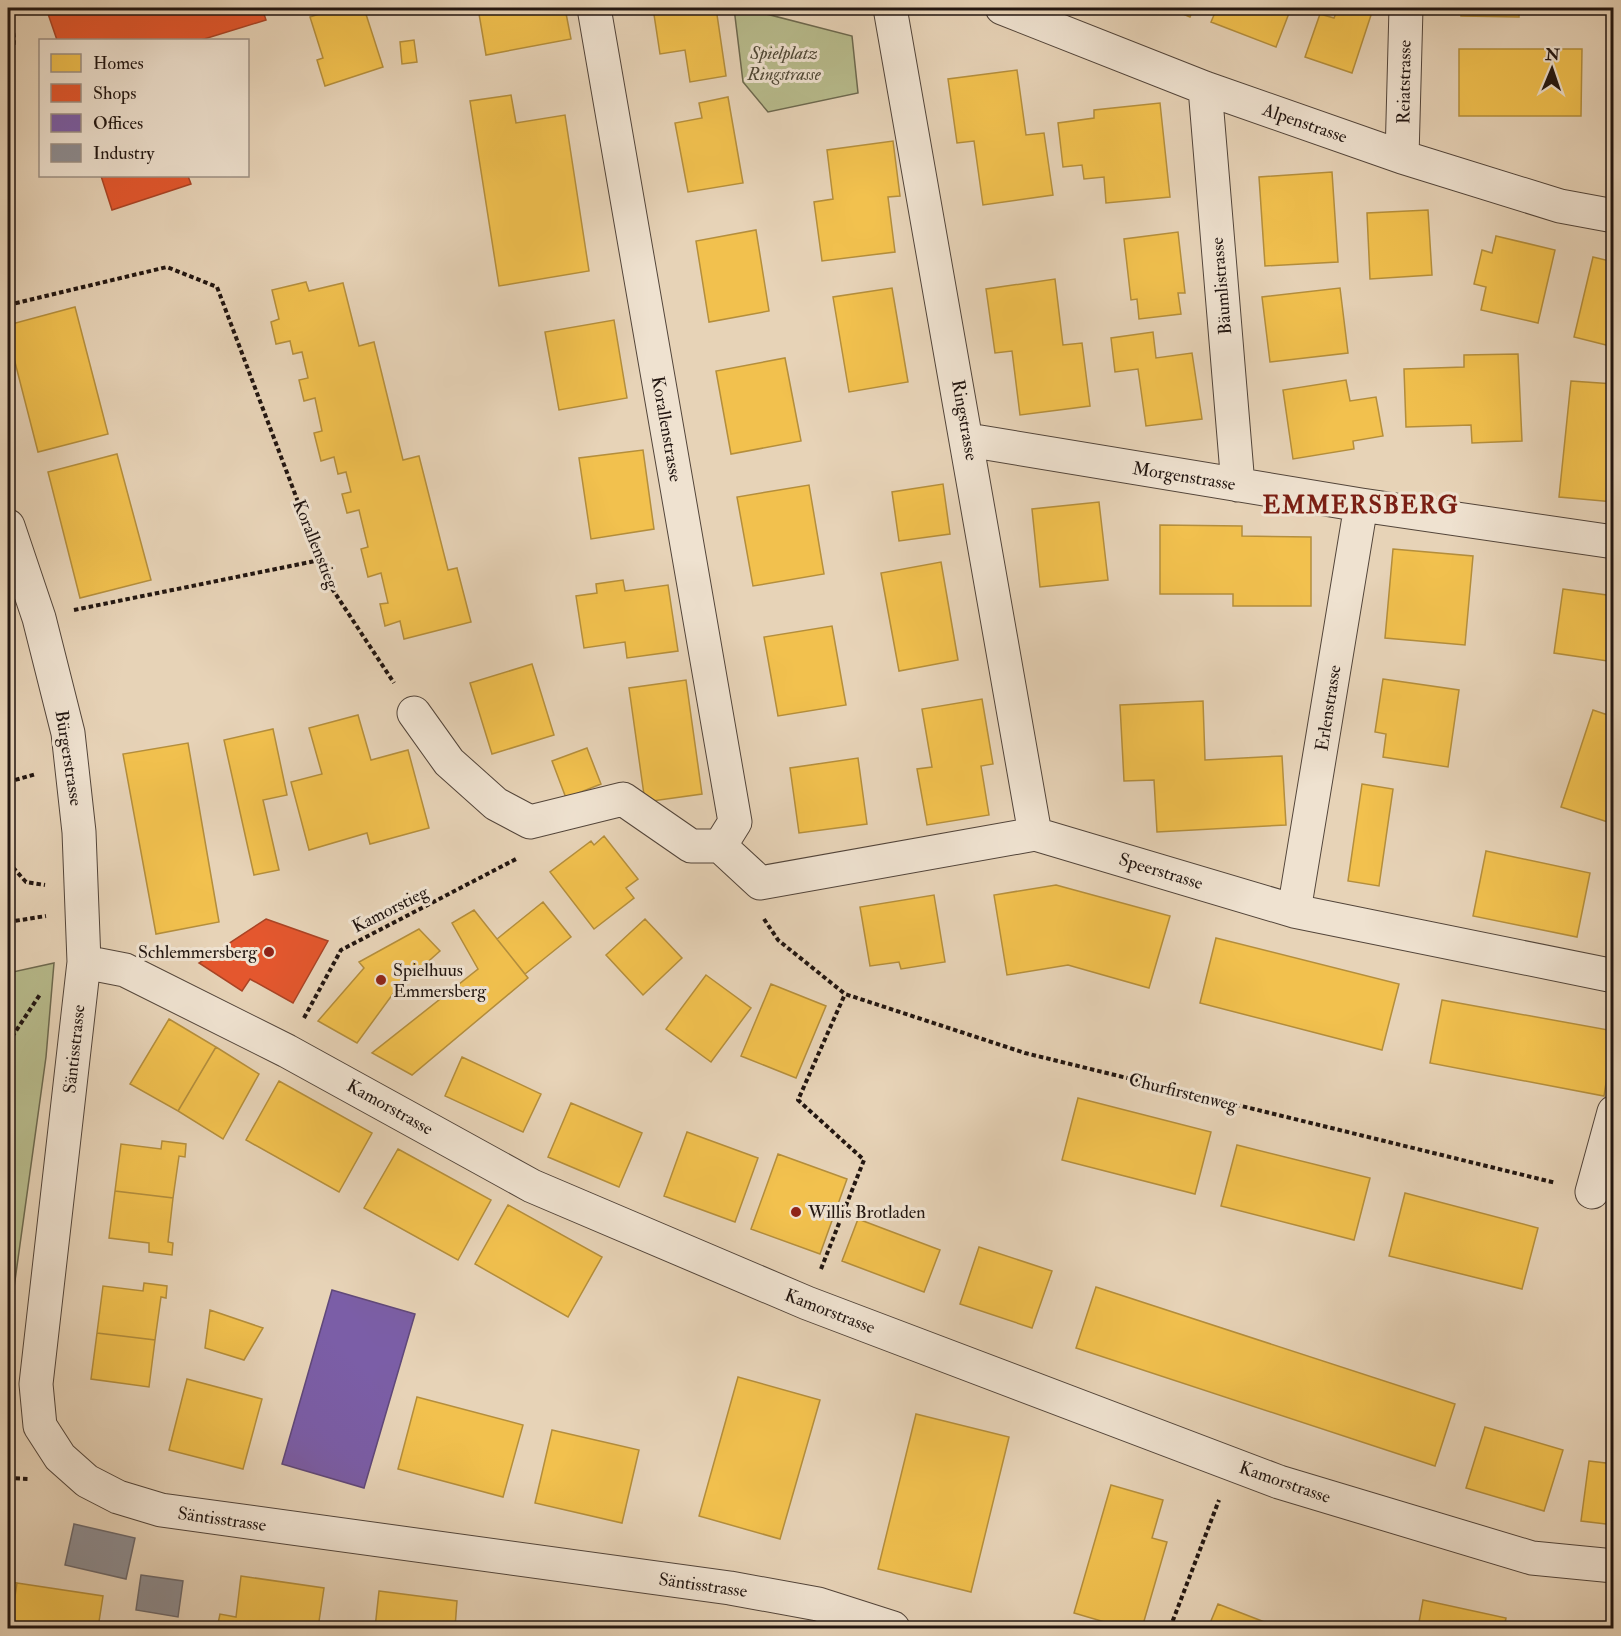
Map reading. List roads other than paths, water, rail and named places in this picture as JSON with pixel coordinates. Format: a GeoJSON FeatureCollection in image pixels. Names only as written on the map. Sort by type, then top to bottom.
{"type":"FeatureCollection","features":[{"type":"Feature","properties":{"kind":"street","name":"Korallenstrasse"},"geometry":{"type":"LineString","coordinates":[[594,8],[735,822],[720,846]]}},
{"type":"Feature","properties":{"kind":"street","name":"Ringstrasse"},"geometry":{"type":"LineString","coordinates":[[890,8],[968,440],[1035,834]]}},
{"type":"Feature","properties":{"kind":"street","name":"Alpenstrasse"},"geometry":{"type":"LineString","coordinates":[[1002,8],[1057,17],[1205,88],[1402,157],[1560,206],[1614,216]]}},
{"type":"Feature","properties":{"kind":"street","name":"Reiatstrasse"},"geometry":{"type":"LineString","coordinates":[[1402,157],[1406,8]]}},
{"type":"Feature","properties":{"kind":"street","name":"Bäumlistrasse"},"geometry":{"type":"LineString","coordinates":[[1205,88],[1238,485]]}},
{"type":"Feature","properties":{"kind":"street","name":"Morgenstrasse"},"geometry":{"type":"LineString","coordinates":[[968,440],[1361,505],[1614,542]]}},
{"type":"Feature","properties":{"kind":"street","name":"Erlenstrasse"},"geometry":{"type":"LineString","coordinates":[[1294,911],[1361,505]]}},
{"type":"Feature","properties":{"kind":"street","name":"Bürgerstrasse"},"geometry":{"type":"LineString","coordinates":[[8,526],[39,618],[68,733],[79,832],[84,962]]}},
{"type":"Feature","properties":{"kind":"street"},"geometry":{"type":"LineString","coordinates":[[414,713],[449,762],[496,804],[530,822],[623,799],[691,846],[720,846]]}},
{"type":"Feature","properties":{"kind":"street","name":"Speerstrasse"},"geometry":{"type":"LineString","coordinates":[[720,846],[760,883],[1035,834],[1294,911],[1613,972]]}},
{"type":"Feature","properties":{"kind":"street","name":"Kamorstrasse"},"geometry":{"type":"LineString","coordinates":[[84,962],[125,970],[287,1051],[532,1186],[807,1303],[1279,1482],[1532,1558],[1614,1566]]}},
{"type":"Feature","properties":{"kind":"street","name":"Säntisstrasse"},"geometry":{"type":"LineString","coordinates":[[84,962],[36,1384],[40,1426],[60,1457],[87,1481],[118,1497],[161,1510],[730,1588],[818,1604],[893,1629]]}},
{"type":"Feature","properties":{"kind":"street"},"geometry":{"type":"LineString","coordinates":[[1592,1192],[1614,1112]]}},
{"type":"Feature","properties":{"kind":"place","name":"Schlemmersberg"},"geometry":{"type":"Point","coordinates":[269,952]}},
{"type":"Feature","properties":{"kind":"place","name":"Spielhuus Emmersberg"},"geometry":{"type":"Point","coordinates":[381,980]}},
{"type":"Feature","properties":{"kind":"place","name":"Willis Brotladen"},"geometry":{"type":"Point","coordinates":[796,1212]}},
{"type":"Feature","properties":{"kind":"district","name":"EMMERSBERG"},"geometry":{"type":"Point","coordinates":[1361,505]}},
{"type":"Feature","properties":{"kind":"park label","name":"Spielplatz Ringstrasse"},"geometry":{"type":"Point","coordinates":[784,63]}}]}
